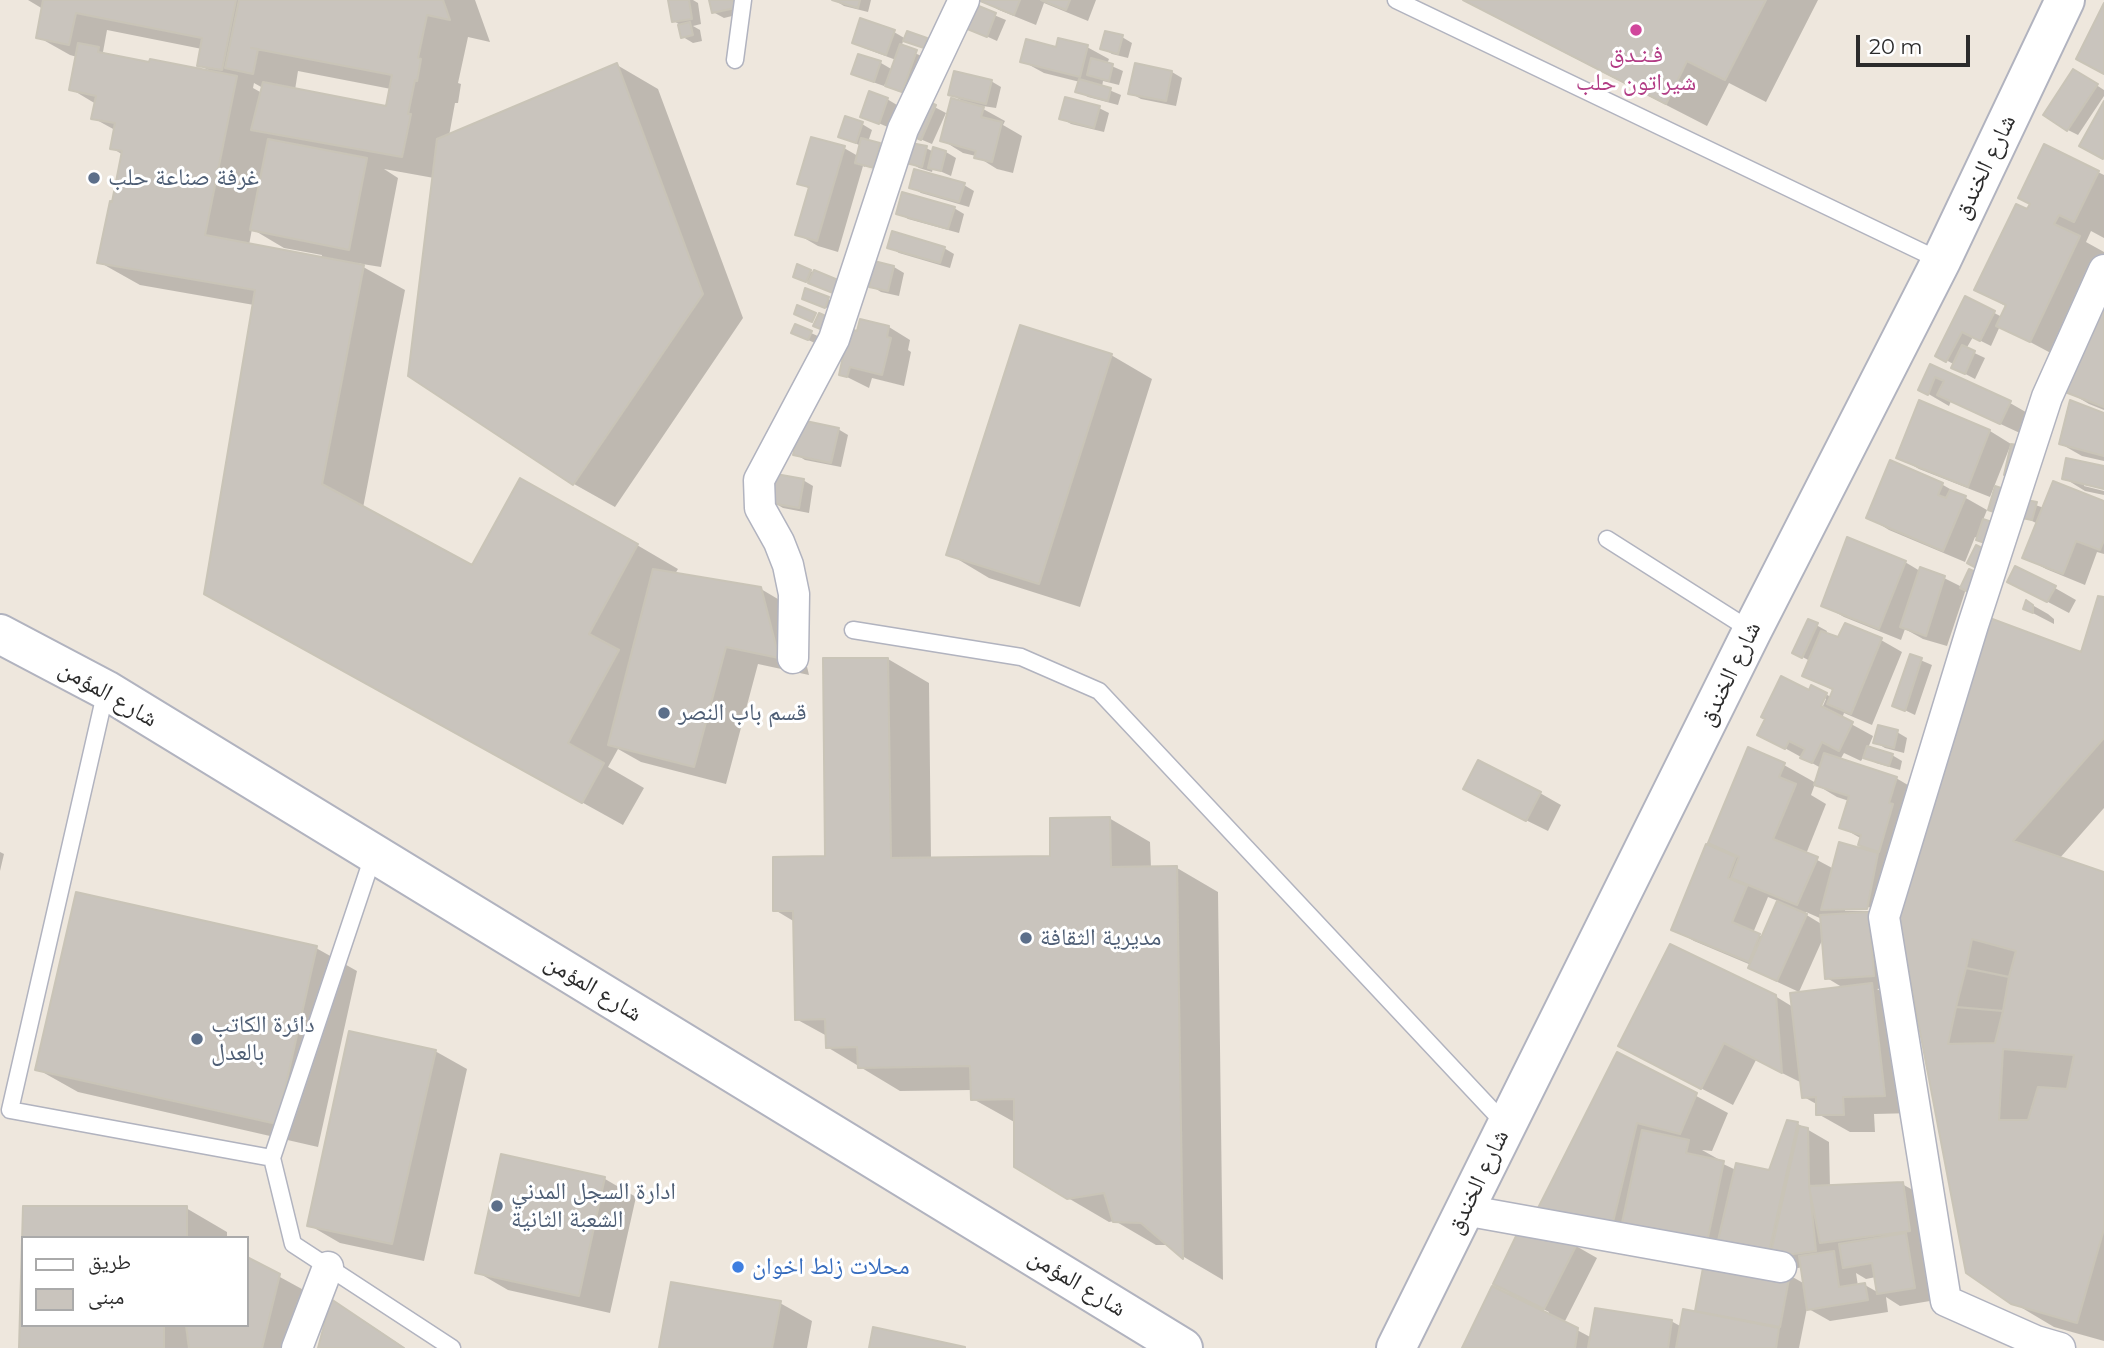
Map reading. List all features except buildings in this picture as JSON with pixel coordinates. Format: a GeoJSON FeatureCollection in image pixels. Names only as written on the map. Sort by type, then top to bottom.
{"type":"FeatureCollection","features":[{"type":"Feature","properties":{"kind":"main road","name":"شارع الخندق"},"geometry":{"type":"LineString","coordinates":[[1396,1348],[1752,631],[1941,261],[2065,0]]}},
{"type":"Feature","properties":{"kind":"main road","name":"شارع المؤمن"},"geometry":{"type":"LineString","coordinates":[[0,634],[106,690],[1183,1348]]}},
{"type":"Feature","properties":{"kind":"street"},"geometry":{"type":"LineString","coordinates":[[793,658],[794,594],[788,565],[779,542],[760,508],[759,480],[834,339],[903,129],[964,0]]}},
{"type":"Feature","properties":{"kind":"street"},"geometry":{"type":"LineString","coordinates":[[2046,1346],[1946,1301],[1884,917],[1973,625],[2047,397],[2104,270]]}},
{"type":"Feature","properties":{"kind":"street"},"geometry":{"type":"LineString","coordinates":[[1464,1210],[1781,1267]]}},
{"type":"Feature","properties":{"kind":"street"},"geometry":{"type":"LineString","coordinates":[[297,1348],[328,1267]]}},
{"type":"Feature","properties":{"kind":"lane"},"geometry":{"type":"LineString","coordinates":[[735,60],[743,0]]}},
{"type":"Feature","properties":{"kind":"lane"},"geometry":{"type":"LineString","coordinates":[[1396,0],[1941,261]]}},
{"type":"Feature","properties":{"kind":"lane"},"geometry":{"type":"LineString","coordinates":[[1607,539],[1752,631]]}},
{"type":"Feature","properties":{"kind":"lane"},"geometry":{"type":"LineString","coordinates":[[853,630],[1021,657],[1099,691],[1506,1125]]}},
{"type":"Feature","properties":{"kind":"lane"},"geometry":{"type":"LineString","coordinates":[[106,690],[10,1110],[272,1158]]}},
{"type":"Feature","properties":{"kind":"lane"},"geometry":{"type":"LineString","coordinates":[[374,853],[272,1158],[293,1244],[452,1348]]}},
{"type":"Feature","properties":{"kind":"place","name":"فـنـدق شيراتون حلب"},"geometry":{"type":"Point","coordinates":[1636,30]}},
{"type":"Feature","properties":{"kind":"place","name":"غرفة صناعة حلب"},"geometry":{"type":"Point","coordinates":[94,178]}},
{"type":"Feature","properties":{"kind":"place","name":"قسم باب النصر"},"geometry":{"type":"Point","coordinates":[664,713]}},
{"type":"Feature","properties":{"kind":"place","name":"مديرية الثقافة"},"geometry":{"type":"Point","coordinates":[1026,938]}},
{"type":"Feature","properties":{"kind":"place","name":"دائرة الكاتب بالعدل"},"geometry":{"type":"Point","coordinates":[197,1039]}},
{"type":"Feature","properties":{"kind":"place","name":"ادارة السجل المدني الشعبة الثانية"},"geometry":{"type":"Point","coordinates":[497,1206]}},
{"type":"Feature","properties":{"kind":"place","name":"محلات زلط اخوان"},"geometry":{"type":"Point","coordinates":[738,1267]}}]}
